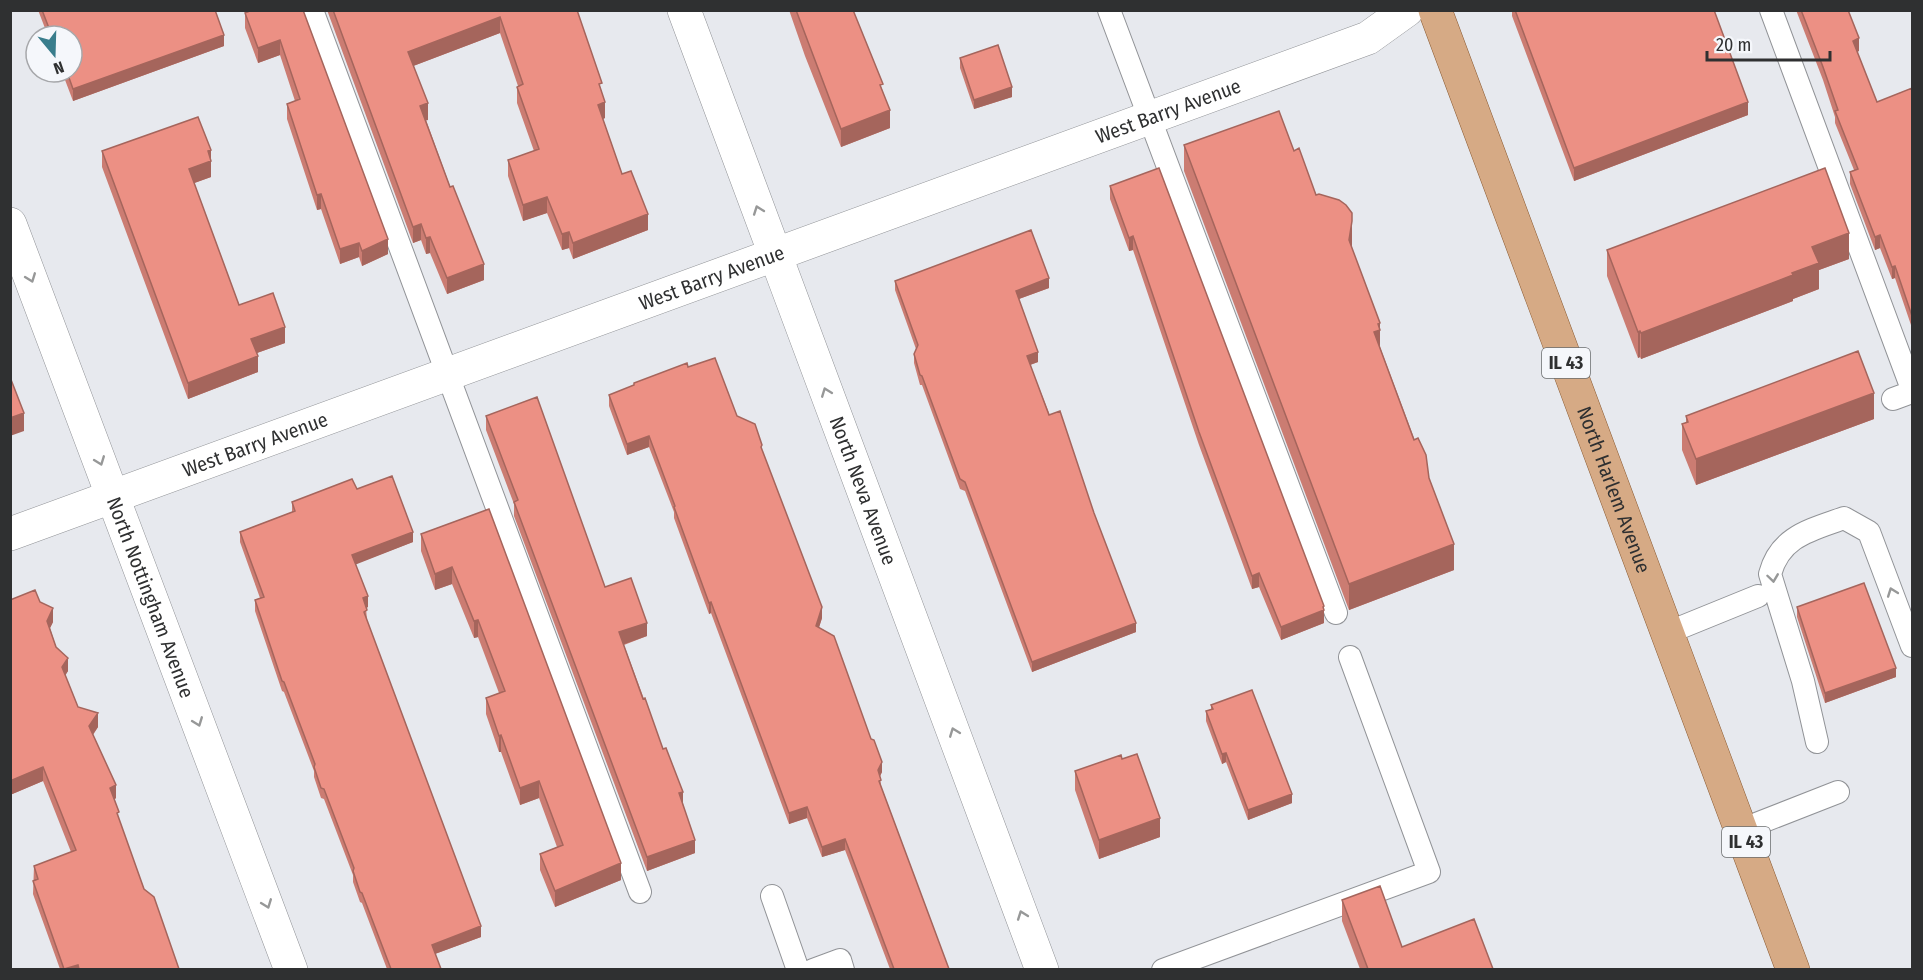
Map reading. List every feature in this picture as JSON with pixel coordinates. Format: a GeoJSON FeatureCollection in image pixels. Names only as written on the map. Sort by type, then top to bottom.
{"type":"FeatureCollection","features":[{"type":"Feature","properties":{"kind":"main road","name":"North Harlem Avenue"},"geometry":{"type":"LineString","coordinates":[[1434,10],[1793,969]]}},
{"type":"Feature","properties":{"kind":"street","name":"North Neva Avenue"},"geometry":{"type":"LineString","coordinates":[[684,10],[1042,969]]}},
{"type":"Feature","properties":{"kind":"street","name":"West Barry Avenue"},"geometry":{"type":"LineString","coordinates":[[10,534],[1368,38],[1407,10]]}},
{"type":"Feature","properties":{"kind":"street","name":"North Nottingham Avenue"},"geometry":{"type":"LineString","coordinates":[[10,224],[291,969]]}},
{"type":"Feature","properties":{"kind":"lane"},"geometry":{"type":"LineString","coordinates":[[312,10],[640,892]]}},
{"type":"Feature","properties":{"kind":"lane"},"geometry":{"type":"LineString","coordinates":[[1109,10],[1336,613]]}},
{"type":"Feature","properties":{"kind":"lane"},"geometry":{"type":"LineString","coordinates":[[1771,10],[1906,393]]}},
{"type":"Feature","properties":{"kind":"lane"},"geometry":{"type":"LineString","coordinates":[[1817,742],[1803,681],[1770,574],[1774,560],[1789,542],[1807,531],[1844,518],[1869,532],[1912,646]]}},
{"type":"Feature","properties":{"kind":"lane"},"geometry":{"type":"LineString","coordinates":[[1667,633],[1758,596]]}},
{"type":"Feature","properties":{"kind":"lane"},"geometry":{"type":"LineString","coordinates":[[1163,969],[1429,873],[1350,657]]}},
{"type":"Feature","properties":{"kind":"lane"},"geometry":{"type":"LineString","coordinates":[[1741,830],[1838,792]]}},
{"type":"Feature","properties":{"kind":"lane"},"geometry":{"type":"LineString","coordinates":[[772,896],[798,969]]}},
{"type":"Feature","properties":{"kind":"lane"},"geometry":{"type":"LineString","coordinates":[[813,969],[840,960],[843,969]]}},
{"type":"Feature","properties":{"kind":"building"},"geometry":{"type":"Polygon","coordinates":[[[42,10],[215,10],[224,35],[73,89],[71,84],[84,84],[84,24],[47,24],[42,10]]]}},
{"type":"Feature","properties":{"kind":"building"},"geometry":{"type":"Polygon","coordinates":[[[252,10],[303,10],[388,239],[362,251],[359,243],[340,249],[321,194],[317,195],[287,104],[300,99],[280,40],[258,48],[245,13],[252,10]]]}},
{"type":"Feature","properties":{"kind":"building"},"geometry":{"type":"Polygon","coordinates":[[[333,10],[577,10],[602,83],[599,84],[605,102],[598,105],[622,174],[631,171],[648,214],[573,243],[569,232],[562,234],[547,197],[523,205],[508,160],[539,149],[517,87],[523,84],[500,17],[408,52],[428,103],[420,106],[450,187],[453,186],[484,264],[447,278],[430,237],[426,238],[421,224],[413,227],[333,10]]]}},
{"type":"Feature","properties":{"kind":"building"},"geometry":{"type":"Polygon","coordinates":[[[796,10],[853,10],[883,84],[880,85],[890,110],[841,129],[796,10]]]}},
{"type":"Feature","properties":{"kind":"building"},"geometry":{"type":"Polygon","coordinates":[[[1515,10],[1714,10],[1748,102],[1574,168],[1515,10]]]}},
{"type":"Feature","properties":{"kind":"building"},"geometry":{"type":"Polygon","coordinates":[[[1801,10],[1848,10],[1859,38],[1853,41],[1877,102],[1912,88],[1912,316],[1895,266],[1892,267],[1880,235],[1875,237],[1850,172],[1858,169],[1835,111],[1838,110],[1801,10]]]}},
{"type":"Feature","properties":{"kind":"building"},"geometry":{"type":"Polygon","coordinates":[[[998,45],[1012,87],[974,100],[960,58],[998,45]]]}},
{"type":"Feature","properties":{"kind":"building"},"geometry":{"type":"Polygon","coordinates":[[[1279,111],[1294,151],[1299,148],[1316,195],[1339,200],[1352,213],[1349,240],[1380,323],[1378,324],[1380,330],[1374,332],[1414,440],[1418,438],[1426,455],[1429,478],[1454,544],[1349,584],[1184,145],[1279,111]]]}},
{"type":"Feature","properties":{"kind":"building"},"geometry":{"type":"Polygon","coordinates":[[[198,117],[211,150],[208,151],[211,161],[189,169],[239,305],[273,293],[285,327],[251,339],[258,356],[188,383],[102,151],[198,117]]]}},
{"type":"Feature","properties":{"kind":"building"},"geometry":{"type":"Polygon","coordinates":[[[1159,168],[1324,606],[1324,610],[1281,627],[1259,573],[1252,576],[1199,432],[1133,236],[1129,238],[1110,186],[1159,168]]]}},
{"type":"Feature","properties":{"kind":"building"},"geometry":{"type":"Polygon","coordinates":[[[1825,168],[1849,233],[1812,247],[1819,263],[1641,333],[1638,332],[1607,250],[1825,168]]]}},
{"type":"Feature","properties":{"kind":"building"},"geometry":{"type":"Polygon","coordinates":[[[1031,230],[1049,278],[1016,291],[1038,352],[1027,356],[1049,415],[1060,411],[1094,513],[1136,623],[1032,662],[965,482],[960,479],[920,375],[914,354],[918,345],[895,281],[1031,230]]]}},
{"type":"Feature","properties":{"kind":"building"},"geometry":{"type":"Polygon","coordinates":[[[1858,351],[1874,393],[1696,459],[1682,424],[1688,422],[1686,416],[1858,351]]]}},
{"type":"Feature","properties":{"kind":"building"},"geometry":{"type":"Polygon","coordinates":[[[715,358],[737,416],[755,424],[761,447],[822,607],[816,626],[834,636],[871,739],[874,740],[882,762],[878,770],[881,780],[879,781],[949,969],[894,969],[845,839],[822,847],[807,807],[789,813],[711,602],[709,603],[649,436],[627,444],[609,395],[687,363],[688,367],[715,358]]]}},
{"type":"Feature","properties":{"kind":"building"},"geometry":{"type":"Polygon","coordinates":[[[10,377],[24,413],[10,418],[10,377]]]}},
{"type":"Feature","properties":{"kind":"building"},"geometry":{"type":"Polygon","coordinates":[[[537,397],[605,587],[631,578],[647,623],[619,632],[663,749],[666,748],[683,792],[679,793],[695,840],[647,857],[514,502],[518,500],[486,416],[537,397]]]}},
{"type":"Feature","properties":{"kind":"building"},"geometry":{"type":"Polygon","coordinates":[[[392,476],[413,532],[352,555],[368,596],[363,598],[367,610],[364,612],[481,926],[432,945],[441,969],[391,969],[282,681],[255,600],[264,597],[240,532],[295,511],[292,502],[352,479],[357,489],[392,476]]]}},
{"type":"Feature","properties":{"kind":"building"},"geometry":{"type":"Polygon","coordinates":[[[489,509],[621,863],[555,891],[540,854],[563,845],[539,781],[520,788],[486,698],[505,691],[478,620],[474,621],[452,567],[435,574],[421,534],[489,509]]]}},
{"type":"Feature","properties":{"kind":"building"},"geometry":{"type":"Polygon","coordinates":[[[1864,583],[1896,668],[1825,693],[1797,607],[1864,583]]]}},
{"type":"Feature","properties":{"kind":"building"},"geometry":{"type":"Polygon","coordinates":[[[35,590],[40,602],[53,608],[47,621],[56,647],[68,658],[62,667],[78,707],[98,713],[89,726],[116,785],[110,788],[144,889],[154,897],[179,969],[79,969],[78,965],[64,969],[33,881],[38,879],[34,866],[76,850],[43,767],[10,781],[10,600],[35,590]]]}},
{"type":"Feature","properties":{"kind":"building"},"geometry":{"type":"Polygon","coordinates":[[[1252,690],[1292,794],[1248,810],[1226,753],[1222,754],[1206,711],[1213,709],[1211,705],[1252,690]]]}},
{"type":"Feature","properties":{"kind":"building"},"geometry":{"type":"Polygon","coordinates":[[[1137,754],[1160,818],[1099,840],[1075,771],[1121,755],[1122,759],[1137,754]]]}},
{"type":"Feature","properties":{"kind":"building"},"geometry":{"type":"Polygon","coordinates":[[[1380,886],[1402,947],[1474,919],[1493,969],[1368,969],[1342,900],[1380,886]]]}}]}
